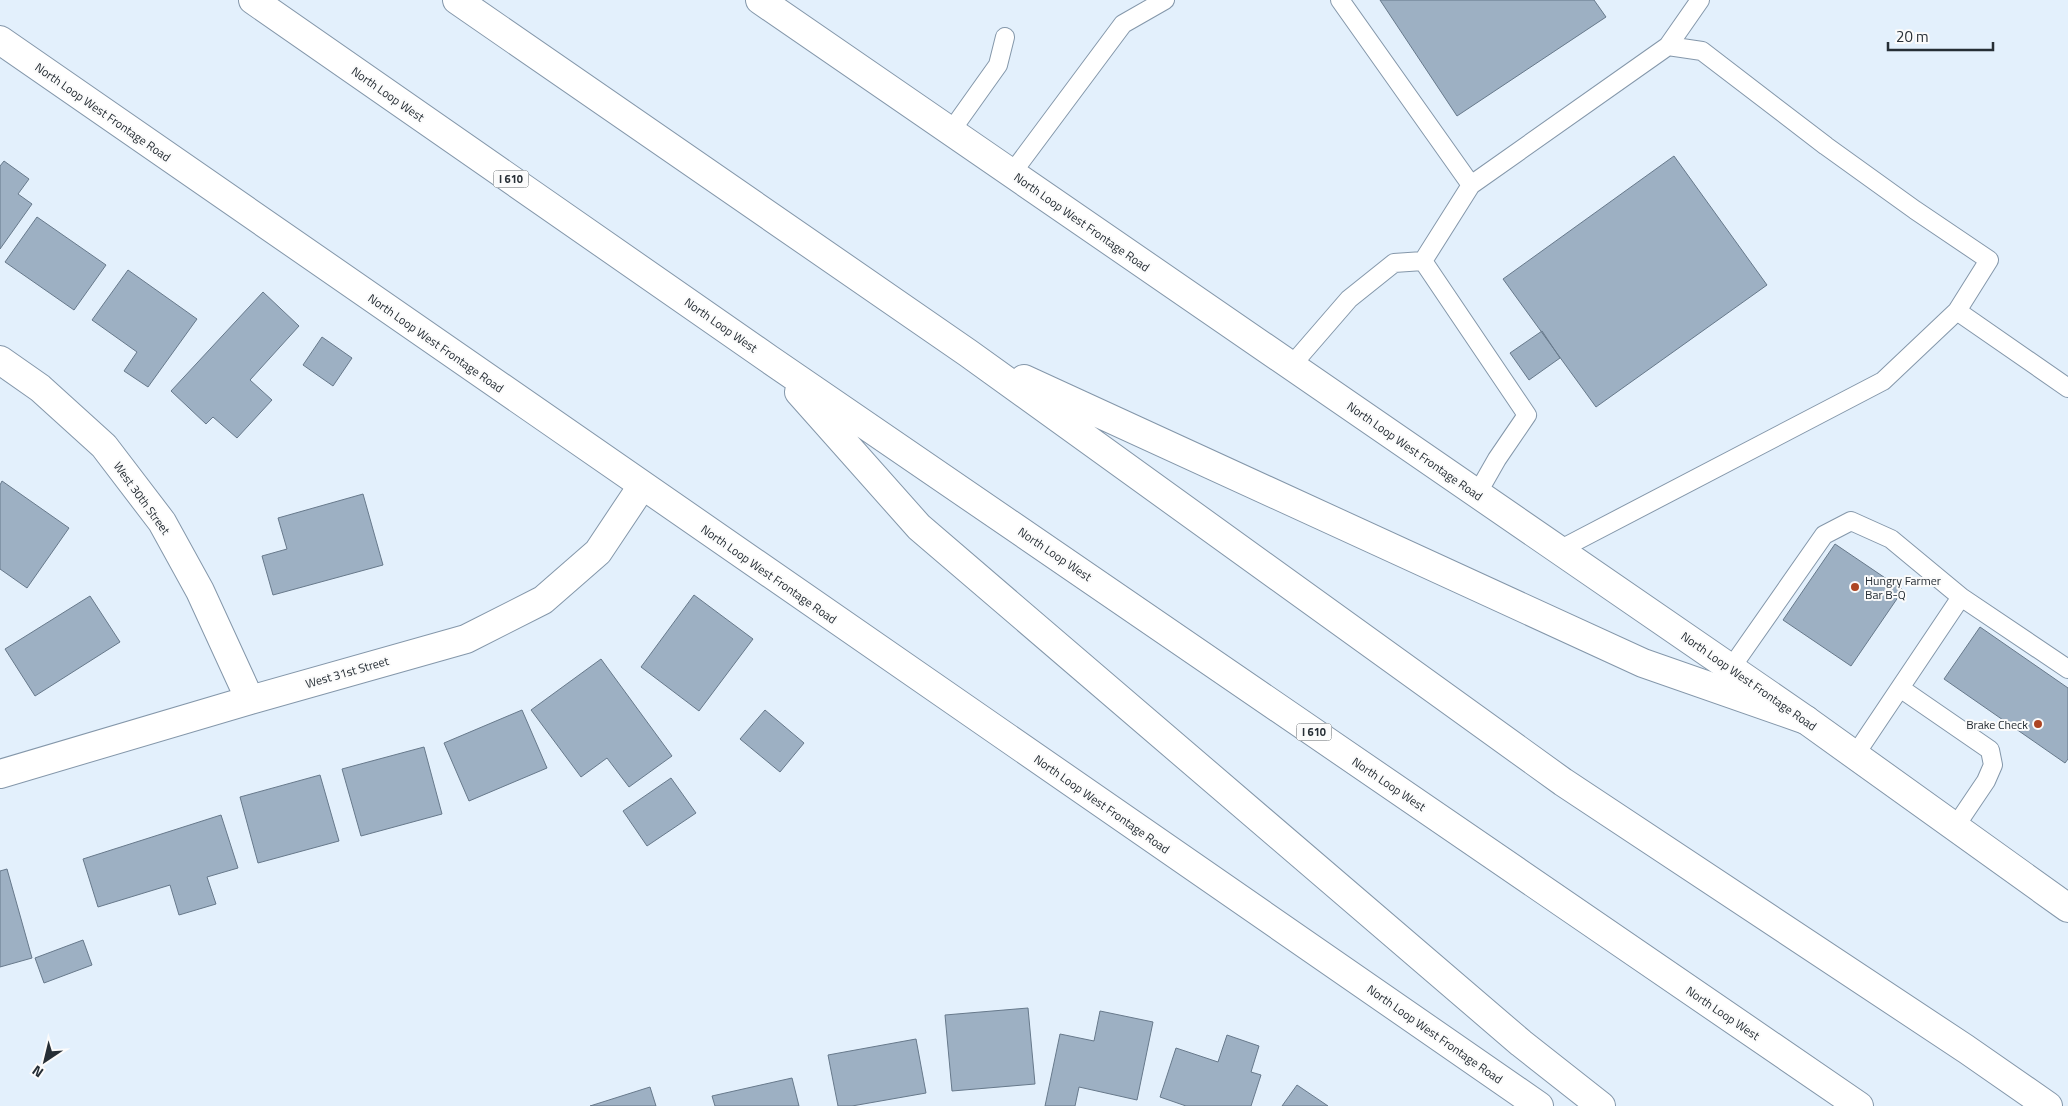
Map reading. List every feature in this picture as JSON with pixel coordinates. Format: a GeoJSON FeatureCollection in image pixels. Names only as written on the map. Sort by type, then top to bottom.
{"type":"FeatureCollection","features":[{"type":"Feature","properties":{"kind":"main road","name":"North Loop West"},"geometry":{"type":"LineString","coordinates":[[253,0],[769,359],[1859,1106]]}},
{"type":"Feature","properties":{"kind":"main road"},"geometry":{"type":"LineString","coordinates":[[457,0],[968,353],[1563,782],[1958,1043],[2048,1106]]}},
{"type":"Feature","properties":{"kind":"main road","name":"North Loop West Frontage Road"},"geometry":{"type":"LineString","coordinates":[[760,0],[1806,720],[2068,908]]}},
{"type":"Feature","properties":{"kind":"main road","name":"North Loop West Frontage Road"},"geometry":{"type":"LineString","coordinates":[[0,40],[1539,1106]]}},
{"type":"Feature","properties":{"kind":"main road"},"geometry":{"type":"LineString","coordinates":[[968,353],[1643,662],[1806,720]]}},
{"type":"Feature","properties":{"kind":"main road"},"geometry":{"type":"LineString","coordinates":[[769,359],[919,527],[1521,1043],[1600,1106]]}},
{"type":"Feature","properties":{"kind":"main road","name":"West 30th Street"},"geometry":{"type":"LineString","coordinates":[[0,360],[40,388],[104,446],[162,522],[200,591],[250,700]]}},
{"type":"Feature","properties":{"kind":"main road","name":"West 31st Street"},"geometry":{"type":"LineString","coordinates":[[0,774],[250,700],[466,639],[543,600],[598,552],[642,486]]}},
{"type":"Feature","properties":{"kind":"lane"},"geometry":{"type":"LineString","coordinates":[[1012,173],[1123,24],[1165,0]]}},
{"type":"Feature","properties":{"kind":"lane"},"geometry":{"type":"LineString","coordinates":[[1340,0],[1471,185]]}},
{"type":"Feature","properties":{"kind":"lane"},"geometry":{"type":"LineString","coordinates":[[1423,261],[1471,185],[1668,46],[1700,0]]}},
{"type":"Feature","properties":{"kind":"lane"},"geometry":{"type":"LineString","coordinates":[[951,131],[998,65],[1005,37]]}},
{"type":"Feature","properties":{"kind":"lane"},"geometry":{"type":"LineString","coordinates":[[1559,550],[1883,381],[1957,311],[1989,260],[1826,146],[1702,51],[1668,46]]}},
{"type":"Feature","properties":{"kind":"lane"},"geometry":{"type":"LineString","coordinates":[[1291,366],[1349,299],[1394,263],[1423,261]]}},
{"type":"Feature","properties":{"kind":"lane"},"geometry":{"type":"LineString","coordinates":[[1423,261],[1527,415],[1497,459],[1477,494]]}},
{"type":"Feature","properties":{"kind":"lane"},"geometry":{"type":"LineString","coordinates":[[1957,311],[2068,388]]}},
{"type":"Feature","properties":{"kind":"lane"},"geometry":{"type":"LineString","coordinates":[[1731,668],[1824,535],[1851,521],[1891,539],[1961,597],[2068,669]]}},
{"type":"Feature","properties":{"kind":"lane"},"geometry":{"type":"LineString","coordinates":[[1855,755],[1961,597]]}},
{"type":"Feature","properties":{"kind":"lane"},"geometry":{"type":"LineString","coordinates":[[1900,688],[1990,750],[1993,765],[1986,781],[1956,828]]}},
{"type":"Feature","properties":{"kind":"building"},"geometry":{"type":"Polygon","coordinates":[[[1380,0],[1594,0],[1606,17],[1457,116],[1380,0]]]}},
{"type":"Feature","properties":{"kind":"building"},"geometry":{"type":"Polygon","coordinates":[[[1674,156],[1767,285],[1596,407],[1503,279],[1674,156]]]}},
{"type":"Feature","properties":{"kind":"building"},"geometry":{"type":"Polygon","coordinates":[[[4,161],[29,179],[18,194],[32,204],[0,249],[0,166],[4,161]]]}},
{"type":"Feature","properties":{"kind":"building"},"geometry":{"type":"Polygon","coordinates":[[[37,217],[106,265],[74,310],[5,262],[37,217]]]}},
{"type":"Feature","properties":{"kind":"building"},"geometry":{"type":"Polygon","coordinates":[[[128,270],[197,319],[148,387],[124,371],[137,352],[92,320],[128,270]]]}},
{"type":"Feature","properties":{"kind":"building"},"geometry":{"type":"Polygon","coordinates":[[[263,292],[299,326],[250,380],[272,400],[237,438],[213,417],[206,424],[171,391],[263,292]]]}},
{"type":"Feature","properties":{"kind":"building"},"geometry":{"type":"Polygon","coordinates":[[[1542,331],[1560,358],[1529,380],[1510,353],[1542,331]]]}},
{"type":"Feature","properties":{"kind":"building"},"geometry":{"type":"Polygon","coordinates":[[[322,337],[352,358],[333,386],[303,365],[322,337]]]}},
{"type":"Feature","properties":{"kind":"building"},"geometry":{"type":"Polygon","coordinates":[[[2,481],[69,528],[27,588],[0,569],[0,485],[2,481]]]}},
{"type":"Feature","properties":{"kind":"building"},"geometry":{"type":"Polygon","coordinates":[[[363,494],[383,565],[273,595],[262,556],[287,549],[278,518],[363,494]]]}},
{"type":"Feature","properties":{"kind":"building"},"geometry":{"type":"Polygon","coordinates":[[[1835,544],[1903,590],[1851,666],[1783,620],[1835,544]]]}},
{"type":"Feature","properties":{"kind":"building"},"geometry":{"type":"Polygon","coordinates":[[[694,595],[753,639],[699,711],[641,667],[694,595]]]}},
{"type":"Feature","properties":{"kind":"building"},"geometry":{"type":"Polygon","coordinates":[[[90,596],[120,642],[35,696],[5,649],[90,596]]]}},
{"type":"Feature","properties":{"kind":"building","name":"Brake Check"},"geometry":{"type":"Polygon","coordinates":[[[1980,627],[2068,688],[2068,759],[2065,763],[1944,679],[1980,627]]]}},
{"type":"Feature","properties":{"kind":"building"},"geometry":{"type":"Polygon","coordinates":[[[601,659],[672,756],[629,787],[607,758],[581,777],[531,710],[601,659]]]}},
{"type":"Feature","properties":{"kind":"building"},"geometry":{"type":"Polygon","coordinates":[[[522,710],[547,768],[469,801],[444,743],[522,710]]]}},
{"type":"Feature","properties":{"kind":"building"},"geometry":{"type":"Polygon","coordinates":[[[765,710],[804,743],[780,772],[740,739],[765,710]]]}},
{"type":"Feature","properties":{"kind":"building"},"geometry":{"type":"Polygon","coordinates":[[[424,747],[442,814],[361,836],[342,769],[424,747]]]}},
{"type":"Feature","properties":{"kind":"building"},"geometry":{"type":"Polygon","coordinates":[[[320,775],[339,841],[258,863],[240,797],[320,775]]]}},
{"type":"Feature","properties":{"kind":"building"},"geometry":{"type":"Polygon","coordinates":[[[671,778],[696,813],[647,846],[623,811],[671,778]]]}},
{"type":"Feature","properties":{"kind":"building"},"geometry":{"type":"Polygon","coordinates":[[[221,815],[238,868],[207,877],[216,904],[179,915],[170,885],[98,907],[83,859],[221,815]]]}},
{"type":"Feature","properties":{"kind":"building"},"geometry":{"type":"Polygon","coordinates":[[[7,869],[32,958],[0,967],[0,871],[7,869]]]}},
{"type":"Feature","properties":{"kind":"building"},"geometry":{"type":"Polygon","coordinates":[[[83,940],[92,965],[44,983],[35,958],[83,940]]]}},
{"type":"Feature","properties":{"kind":"building"},"geometry":{"type":"Polygon","coordinates":[[[1028,1008],[1035,1084],[952,1091],[945,1015],[1028,1008]]]}},
{"type":"Feature","properties":{"kind":"building"},"geometry":{"type":"Polygon","coordinates":[[[1100,1011],[1153,1022],[1137,1100],[1079,1087],[1075,1106],[1045,1106],[1060,1034],[1094,1041],[1100,1011]]]}},
{"type":"Feature","properties":{"kind":"building"},"geometry":{"type":"Polygon","coordinates":[[[1227,1035],[1259,1046],[1251,1072],[1261,1075],[1251,1106],[1186,1106],[1160,1097],[1176,1048],[1218,1062],[1227,1035]]]}},
{"type":"Feature","properties":{"kind":"building"},"geometry":{"type":"Polygon","coordinates":[[[916,1039],[926,1093],[852,1106],[838,1106],[828,1055],[916,1039]]]}},
{"type":"Feature","properties":{"kind":"building"},"geometry":{"type":"Polygon","coordinates":[[[792,1078],[799,1106],[715,1106],[712,1096],[792,1078]]]}},
{"type":"Feature","properties":{"kind":"building"},"geometry":{"type":"Polygon","coordinates":[[[1297,1085],[1328,1106],[1282,1106],[1297,1085]]]}},
{"type":"Feature","properties":{"kind":"building"},"geometry":{"type":"Polygon","coordinates":[[[650,1087],[656,1106],[590,1106],[650,1087]]]}},
{"type":"Feature","properties":{"kind":"place","name":"Hungry Farmer Bar B-Q"},"geometry":{"type":"Point","coordinates":[1855,587]}},
{"type":"Feature","properties":{"kind":"place","name":"Brake Check"},"geometry":{"type":"Point","coordinates":[2038,724]}}]}
